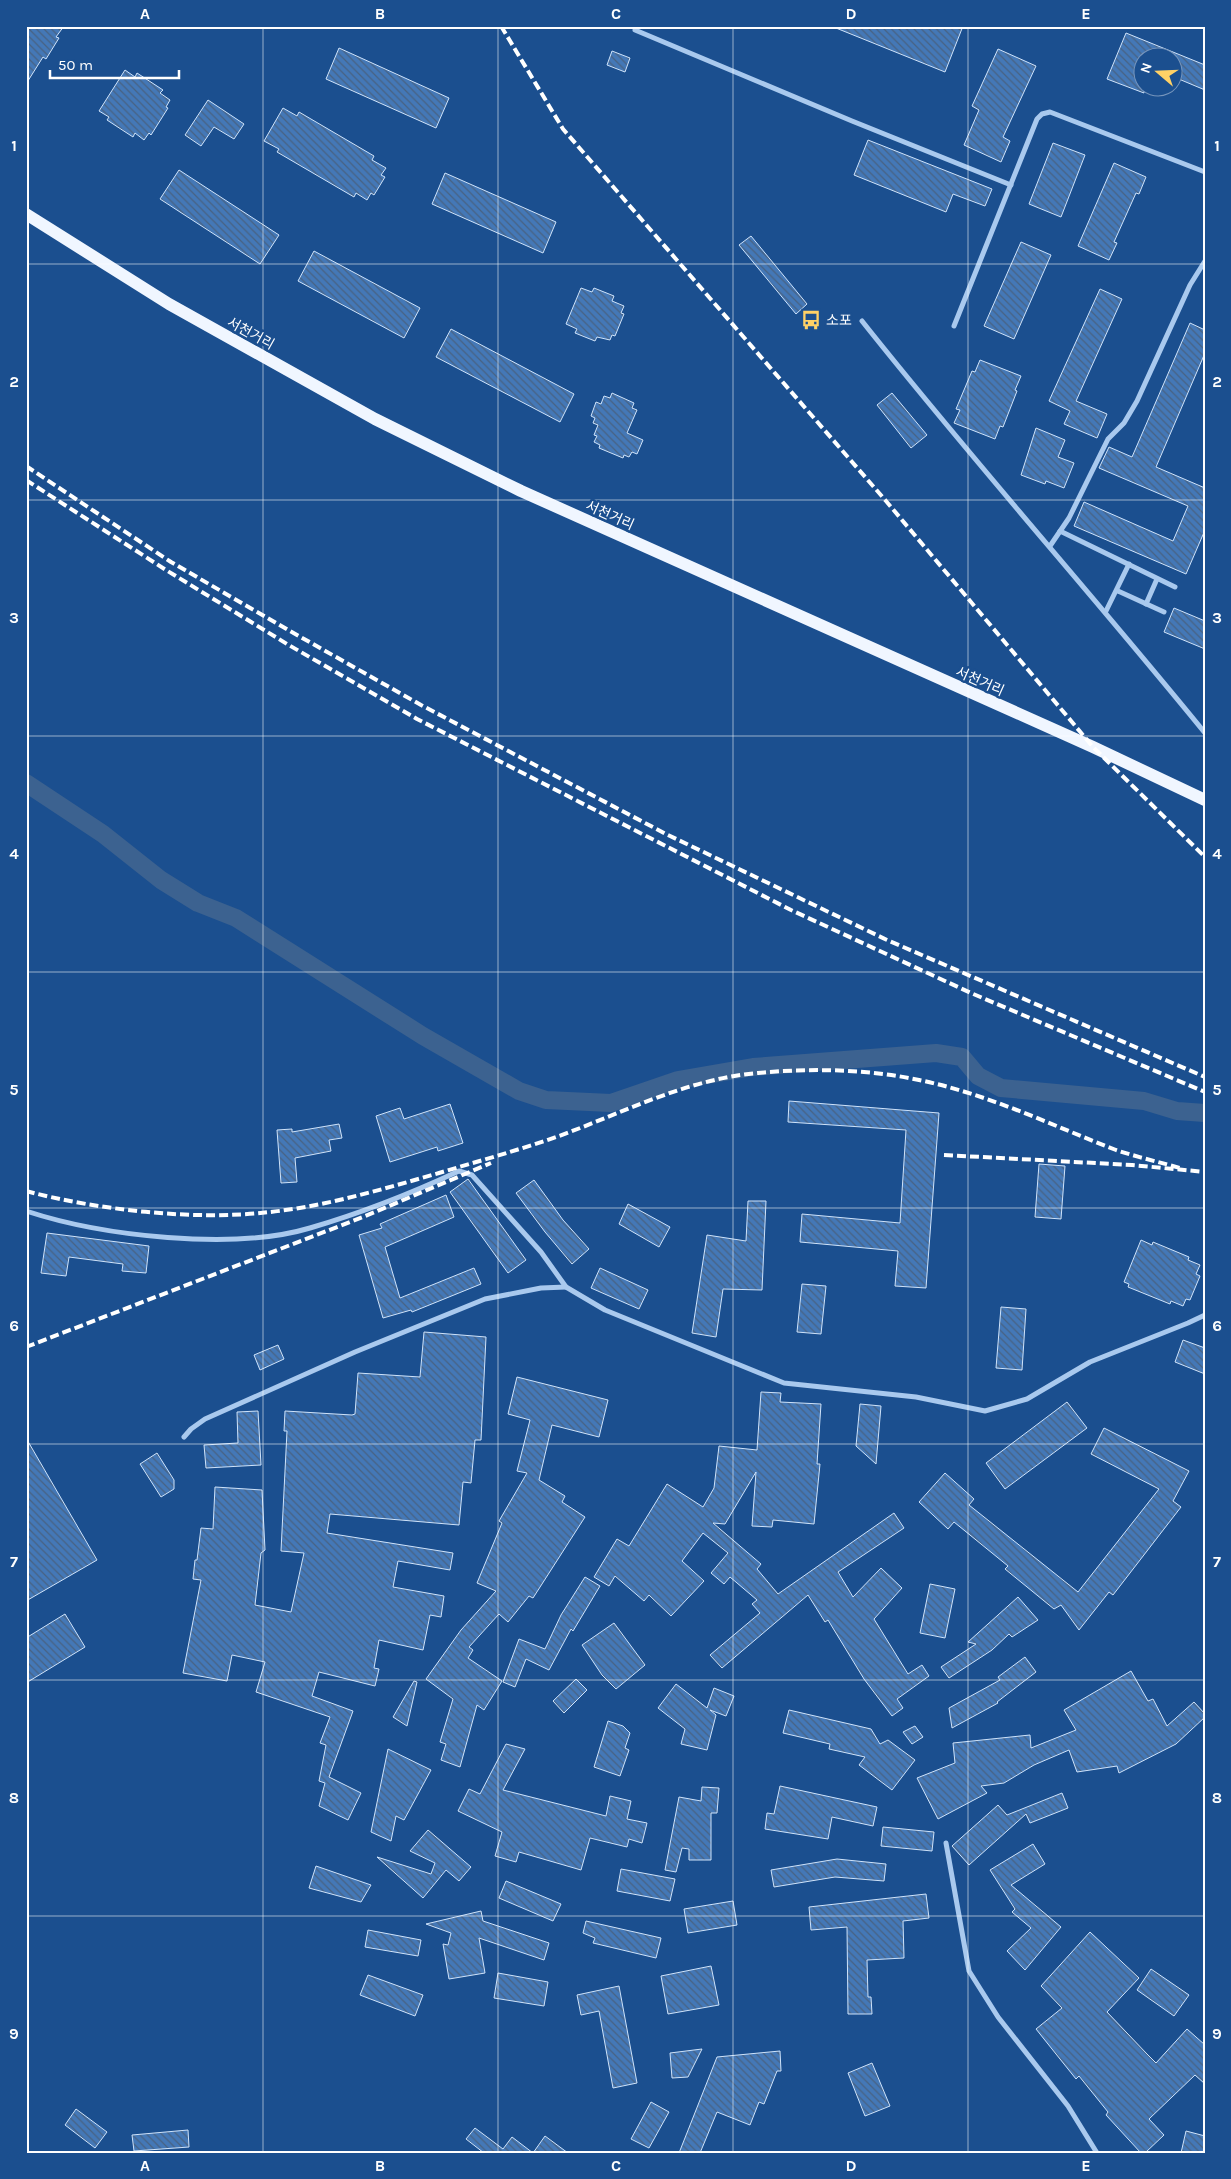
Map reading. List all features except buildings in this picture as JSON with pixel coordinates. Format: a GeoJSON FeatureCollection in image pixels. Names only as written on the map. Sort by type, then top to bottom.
{"type":"FeatureCollection","features":[{"type":"Feature","properties":{"kind":"main road","name":"서천거리"},"geometry":{"type":"LineString","coordinates":[[26,214],[168,304],[375,419],[521,491],[1093,747],[1205,800]]}},
{"type":"Feature","properties":{"kind":"street"},"geometry":{"type":"LineString","coordinates":[[635,30],[1011,185]]}},
{"type":"Feature","properties":{"kind":"street"},"geometry":{"type":"LineString","coordinates":[[954,326],[1037,120],[1042,114],[1050,112],[1205,172]]}},
{"type":"Feature","properties":{"kind":"street"},"geometry":{"type":"LineString","coordinates":[[1050,546],[1069,518],[1108,439],[1124,423],[1137,401],[1190,286],[1205,260]]}},
{"type":"Feature","properties":{"kind":"street"},"geometry":{"type":"LineString","coordinates":[[862,321],[935,412],[1106,611],[1205,733]]}},
{"type":"Feature","properties":{"kind":"street"},"geometry":{"type":"LineString","coordinates":[[1060,532],[1175,587]]}},
{"type":"Feature","properties":{"kind":"street"},"geometry":{"type":"LineString","coordinates":[[1106,611],[1118,590],[1128,564]]}},
{"type":"Feature","properties":{"kind":"street"},"geometry":{"type":"LineString","coordinates":[[1146,604],[1157,578]]}},
{"type":"Feature","properties":{"kind":"street"},"geometry":{"type":"LineString","coordinates":[[1118,590],[1164,612]]}},
{"type":"Feature","properties":{"kind":"street"},"geometry":{"type":"LineString","coordinates":[[26,1211],[53,1220],[126,1233],[233,1240],[309,1229],[459,1172],[472,1175],[541,1252],[566,1287],[605,1310],[784,1383],[916,1398],[985,1411],[1027,1399],[1090,1362],[1188,1324],[1205,1315]]}},
{"type":"Feature","properties":{"kind":"street"},"geometry":{"type":"LineString","coordinates":[[184,1437],[190,1429],[205,1419],[355,1352],[485,1299],[541,1288],[566,1287]]}},
{"type":"Feature","properties":{"kind":"street"},"geometry":{"type":"LineString","coordinates":[[946,1843],[969,1971],[998,2017],[1068,2106],[1097,2153]]}},
{"type":"Feature","properties":{"kind":"waterway"},"geometry":{"type":"LineString","coordinates":[[26,783],[103,834],[161,880],[198,903],[236,918],[423,1036],[519,1091],[546,1100],[611,1103],[678,1080],[753,1067],[936,1053],[962,1057],[978,1076],[1001,1088],[1144,1101],[1177,1111],[1205,1113]]}},
{"type":"Feature","properties":{"kind":"railway"},"geometry":{"type":"LineString","coordinates":[[501,26],[563,129],[886,501],[1093,747],[1205,857]]}},
{"type":"Feature","properties":{"kind":"railway"},"geometry":{"type":"LineString","coordinates":[[26,466],[171,562],[290,631],[421,705],[666,834],[887,940],[1205,1077]]}},
{"type":"Feature","properties":{"kind":"railway"},"geometry":{"type":"LineString","coordinates":[[26,480],[166,570],[287,644],[417,719],[791,910],[971,993],[1205,1092]]}},
{"type":"Feature","properties":{"kind":"railway"},"geometry":{"type":"LineString","coordinates":[[26,1191],[84,1204],[179,1214],[241,1214],[313,1206],[376,1191],[514,1151],[559,1136],[681,1089],[732,1076],[798,1070],[839,1070],[899,1076],[945,1086],[995,1102],[1116,1150],[1180,1168]]}},
{"type":"Feature","properties":{"kind":"railway"},"geometry":{"type":"LineString","coordinates":[[944,1155],[1132,1165],[1205,1172]]}},
{"type":"Feature","properties":{"kind":"railway"},"geometry":{"type":"LineString","coordinates":[[26,1347],[363,1217],[491,1163]]}},
{"type":"Feature","properties":{"kind":"place","name":"소포"},"geometry":{"type":"Point","coordinates":[811,320]}}]}
